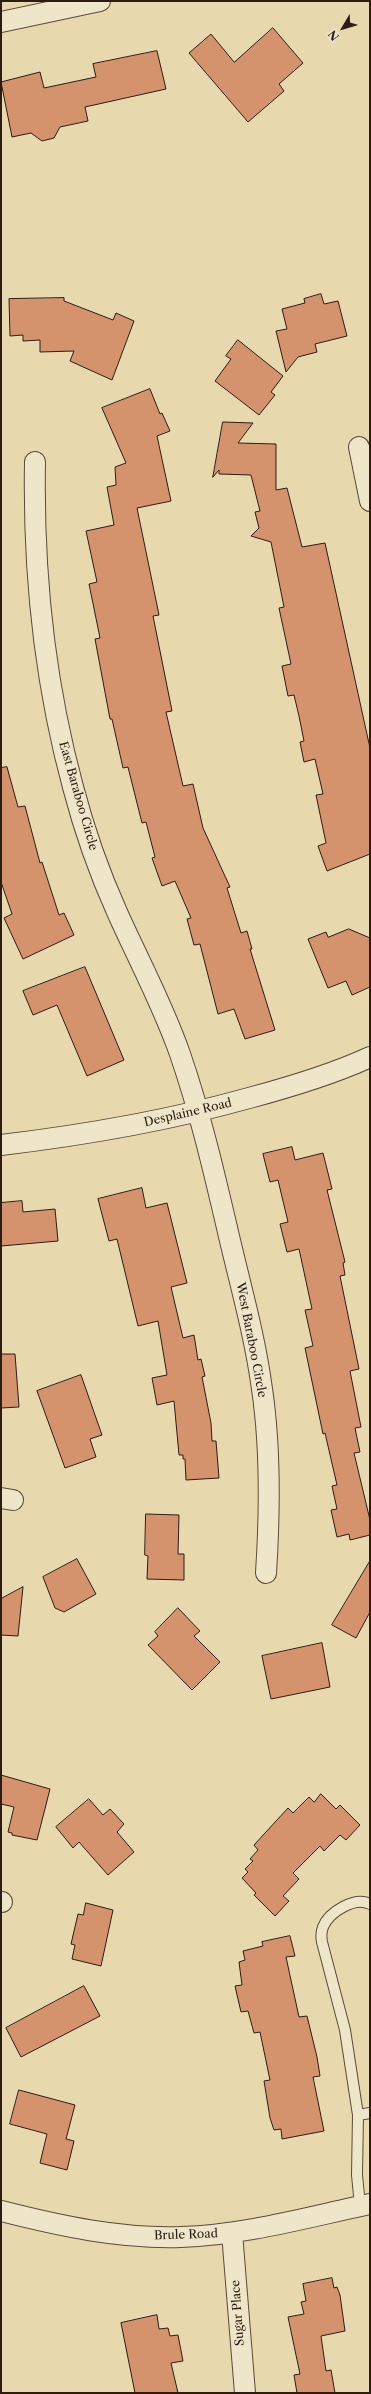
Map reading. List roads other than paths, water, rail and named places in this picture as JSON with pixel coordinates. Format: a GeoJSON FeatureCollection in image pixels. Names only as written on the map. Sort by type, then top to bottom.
{"type":"FeatureCollection","features":[{"type":"Feature","properties":{"kind":"street"},"geometry":{"type":"LineString","coordinates":[[1,22],[100,1]]}},
{"type":"Feature","properties":{"kind":"street"},"geometry":{"type":"LineString","coordinates":[[358,447],[370,501]]}},
{"type":"Feature","properties":{"kind":"street","name":"East Baraboo Circle"},"geometry":{"type":"LineString","coordinates":[[35,462],[36,571],[44,644],[56,717],[73,788],[90,840],[116,909],[180,1053],[197,1112]]}},
{"type":"Feature","properties":{"kind":"street","name":"Desplaine Road"},"geometry":{"type":"LineString","coordinates":[[1,1145],[70,1137],[197,1112],[295,1085],[343,1069],[370,1057]]}},
{"type":"Feature","properties":{"kind":"street","name":"West Baraboo Circle"},"geometry":{"type":"LineString","coordinates":[[197,1112],[210,1154],[251,1332],[262,1388],[269,1450],[270,1511],[266,1573]]}},
{"type":"Feature","properties":{"kind":"street","name":"Brule Road"},"geometry":{"type":"LineString","coordinates":[[1,2211],[76,2229],[128,2236],[181,2237],[232,2233],[365,2205]]}},
{"type":"Feature","properties":{"kind":"street","name":"Sugar Place"},"geometry":{"type":"LineString","coordinates":[[232,2233],[245,2393]]}},
{"type":"Feature","properties":{"kind":"lane"},"geometry":{"type":"LineString","coordinates":[[365,2205],[357,2175],[358,2115],[345,2030],[322,1942],[321,1932],[323,1925],[329,1918],[348,1905],[362,1901],[370,1904]]}},
{"type":"Feature","properties":{"kind":"lane"},"geometry":{"type":"LineString","coordinates":[[358,2115],[370,2113]]}}]}
